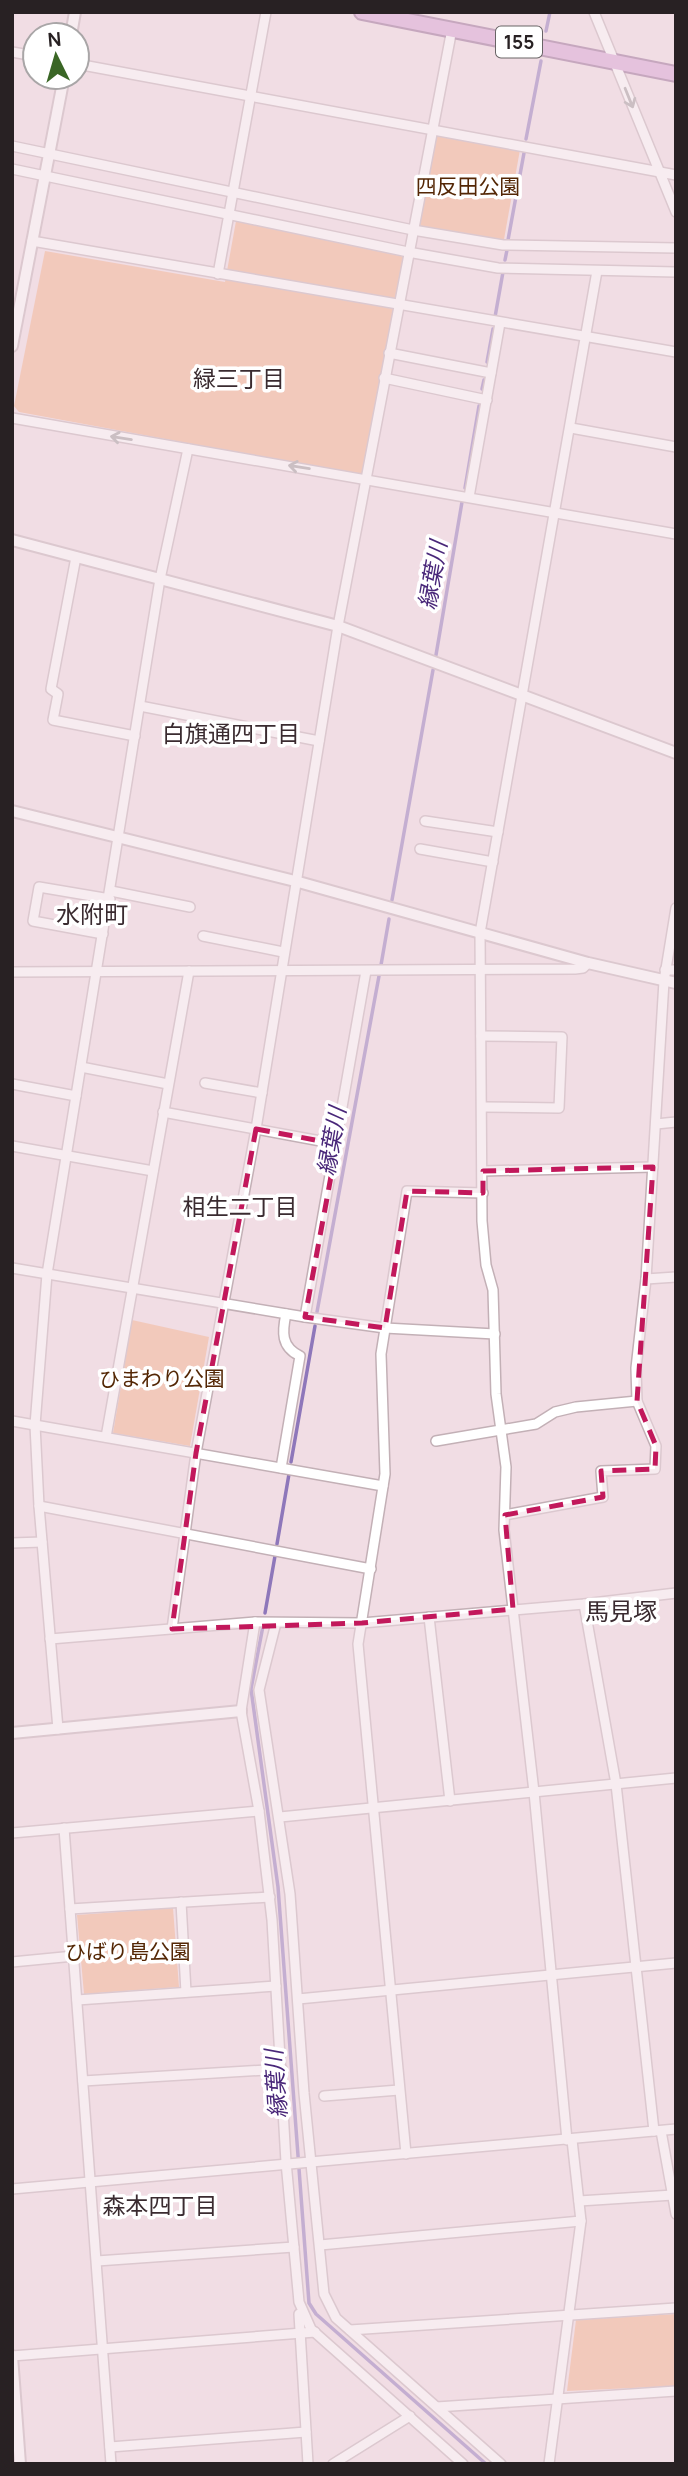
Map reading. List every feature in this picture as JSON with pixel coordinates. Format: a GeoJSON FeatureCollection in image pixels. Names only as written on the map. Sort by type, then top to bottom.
{"type":"FeatureCollection","features":[{"type":"Feature","properties":{"kind":"highway","name":"155"},"geometry":{"type":"LineString","coordinates":[[362,12],[676,74]]}},
{"type":"Feature","properties":{"kind":"street"},"geometry":{"type":"LineString","coordinates":[[218,274],[266,12]]}},
{"type":"Feature","properties":{"kind":"street"},"geometry":{"type":"LineString","coordinates":[[594,12],[676,212]]}},
{"type":"Feature","properties":{"kind":"street"},"geometry":{"type":"LineString","coordinates":[[172,1629],[196,1453],[256,1129],[338,626],[452,29]]}},
{"type":"Feature","properties":{"kind":"street"},"geometry":{"type":"LineString","coordinates":[[91,67],[676,175]]}},
{"type":"Feature","properties":{"kind":"street"},"geometry":{"type":"LineString","coordinates":[[12,346],[61,91]]}},
{"type":"Feature","properties":{"kind":"street"},"geometry":{"type":"LineString","coordinates":[[12,146],[413,230],[503,245],[676,248]]}},
{"type":"Feature","properties":{"kind":"street"},"geometry":{"type":"LineString","coordinates":[[12,169],[408,252],[498,268],[676,272]]}},
{"type":"Feature","properties":{"kind":"street"},"geometry":{"type":"LineString","coordinates":[[32,241],[500,323],[585,334],[676,352]]}},
{"type":"Feature","properties":{"kind":"street"},"geometry":{"type":"LineString","coordinates":[[549,2464],[581,2221],[551,1975],[505,1515],[506,1467],[500,1431],[493,1290],[485,1265],[484,1107],[478,970],[480,933],[524,697],[597,271]]}},
{"type":"Feature","properties":{"kind":"street"},"geometry":{"type":"LineString","coordinates":[[469,497],[500,323]]}},
{"type":"Feature","properties":{"kind":"street"},"geometry":{"type":"LineString","coordinates":[[389,353],[491,373]]}},
{"type":"Feature","properties":{"kind":"street"},"geometry":{"type":"LineString","coordinates":[[384,378],[487,400]]}},
{"type":"Feature","properties":{"kind":"street"},"geometry":{"type":"LineString","coordinates":[[12,418],[676,534]]}},
{"type":"Feature","properties":{"kind":"street"},"geometry":{"type":"LineString","coordinates":[[571,428],[676,447]]}},
{"type":"Feature","properties":{"kind":"street"},"geometry":{"type":"LineString","coordinates":[[58,1729],[39,1506],[35,1425],[47,1275],[160,579],[188,449]]}},
{"type":"Feature","properties":{"kind":"street"},"geometry":{"type":"LineString","coordinates":[[12,540],[338,626],[676,752]]}},
{"type":"Feature","properties":{"kind":"street"},"geometry":{"type":"LineString","coordinates":[[76,557],[51,689],[58,694],[53,720],[135,736]]}},
{"type":"Feature","properties":{"kind":"street"},"geometry":{"type":"LineString","coordinates":[[139,706],[319,741]]}},
{"type":"Feature","properties":{"kind":"street"},"geometry":{"type":"LineString","coordinates":[[12,811],[295,881],[588,963],[664,975],[676,983]]}},
{"type":"Feature","properties":{"kind":"street"},"geometry":{"type":"LineString","coordinates":[[425,821],[498,832]]}},
{"type":"Feature","properties":{"kind":"street"},"geometry":{"type":"LineString","coordinates":[[420,849],[493,862]]}},
{"type":"Feature","properties":{"kind":"street"},"geometry":{"type":"LineString","coordinates":[[103,933],[33,921],[39,887],[190,907]]}},
{"type":"Feature","properties":{"kind":"street"},"geometry":{"type":"LineString","coordinates":[[505,1515],[603,1497],[601,1471],[655,1469],[656,1446],[637,1401],[636,1368],[646,1279],[664,975],[676,908]]}},
{"type":"Feature","properties":{"kind":"street"},"geometry":{"type":"LineString","coordinates":[[202,936],[283,952]]}},
{"type":"Feature","properties":{"kind":"street"},"geometry":{"type":"LineString","coordinates":[[12,972],[575,970],[588,963]]}},
{"type":"Feature","properties":{"kind":"street"},"geometry":{"type":"LineString","coordinates":[[664,975],[676,970]]}},
{"type":"Feature","properties":{"kind":"street"},"geometry":{"type":"LineString","coordinates":[[106,1437],[189,971]]}},
{"type":"Feature","properties":{"kind":"street"},"geometry":{"type":"LineString","coordinates":[[305,1317],[366,971]]}},
{"type":"Feature","properties":{"kind":"street"},"geometry":{"type":"LineString","coordinates":[[481,1037],[562,1037],[559,1108],[484,1107]]}},
{"type":"Feature","properties":{"kind":"street"},"geometry":{"type":"LineString","coordinates":[[81,1067],[168,1084]]}},
{"type":"Feature","properties":{"kind":"street"},"geometry":{"type":"LineString","coordinates":[[205,1083],[262,1093]]}},
{"type":"Feature","properties":{"kind":"street"},"geometry":{"type":"LineString","coordinates":[[12,1084],[76,1096]]}},
{"type":"Feature","properties":{"kind":"street"},"geometry":{"type":"LineString","coordinates":[[163,1112],[337,1144]]}},
{"type":"Feature","properties":{"kind":"street"},"geometry":{"type":"LineString","coordinates":[[656,1124],[676,1122]]}},
{"type":"Feature","properties":{"kind":"street"},"geometry":{"type":"LineString","coordinates":[[12,1146],[153,1171]]}},
{"type":"Feature","properties":{"kind":"street"},"geometry":{"type":"LineString","coordinates":[[483,1171],[653,1167]]}},
{"type":"Feature","properties":{"kind":"street"},"geometry":{"type":"LineString","coordinates":[[406,2154],[388,1991],[358,1644],[383,1486],[381,1354],[407,1191],[483,1193]]}},
{"type":"Feature","properties":{"kind":"street"},"geometry":{"type":"LineString","coordinates":[[12,1268],[385,1328],[495,1334]]}},
{"type":"Feature","properties":{"kind":"street"},"geometry":{"type":"LineString","coordinates":[[646,1279],[676,1277]]}},
{"type":"Feature","properties":{"kind":"street"},"geometry":{"type":"LineString","coordinates":[[281,1468],[300,1356],[288,1349],[284,1341],[286,1314]]}},
{"type":"Feature","properties":{"kind":"street"},"geometry":{"type":"LineString","coordinates":[[436,1441],[536,1424],[555,1412],[576,1407],[637,1401]]}},
{"type":"Feature","properties":{"kind":"street"},"geometry":{"type":"LineString","coordinates":[[12,1421],[383,1486]]}},
{"type":"Feature","properties":{"kind":"street"},"geometry":{"type":"LineString","coordinates":[[39,1506],[371,1569]]}},
{"type":"Feature","properties":{"kind":"street"},"geometry":{"type":"LineString","coordinates":[[12,1544],[42,1542]]}},
{"type":"Feature","properties":{"kind":"street"},"geometry":{"type":"LineString","coordinates":[[50,1639],[255,1622],[362,1623],[429,1618],[584,1604],[676,1592]]}},
{"type":"Feature","properties":{"kind":"street"},"geometry":{"type":"LineString","coordinates":[[584,1604],[616,1784],[634,1967],[658,2131],[676,2214]]}},
{"type":"Feature","properties":{"kind":"street"},"geometry":{"type":"LineString","coordinates":[[429,1618],[450,1801]]}},
{"type":"Feature","properties":{"kind":"street"},"geometry":{"type":"LineString","coordinates":[[255,1622],[241,1711],[259,1811],[270,1897],[308,2464]]}},
{"type":"Feature","properties":{"kind":"street"},"geometry":{"type":"LineString","coordinates":[[276,1623],[259,1690],[280,1817],[298,1999],[309,2160],[328,2306],[349,2330],[501,2464]]}},
{"type":"Feature","properties":{"kind":"street"},"geometry":{"type":"LineString","coordinates":[[12,1733],[241,1711]]}},
{"type":"Feature","properties":{"kind":"street"},"geometry":{"type":"LineString","coordinates":[[280,1817],[676,1778]]}},
{"type":"Feature","properties":{"kind":"street"},"geometry":{"type":"LineString","coordinates":[[12,1833],[259,1811]]}},
{"type":"Feature","properties":{"kind":"street"},"geometry":{"type":"LineString","coordinates":[[64,1828],[111,2464]]}},
{"type":"Feature","properties":{"kind":"street"},"geometry":{"type":"LineString","coordinates":[[70,1909],[270,1897]]}},
{"type":"Feature","properties":{"kind":"street"},"geometry":{"type":"LineString","coordinates":[[181,1902],[186,1992]]}},
{"type":"Feature","properties":{"kind":"street"},"geometry":{"type":"LineString","coordinates":[[12,1962],[74,1956]]}},
{"type":"Feature","properties":{"kind":"street"},"geometry":{"type":"LineString","coordinates":[[298,1999],[676,1963]]}},
{"type":"Feature","properties":{"kind":"street"},"geometry":{"type":"LineString","coordinates":[[77,2000],[276,1986]]}},
{"type":"Feature","properties":{"kind":"street"},"geometry":{"type":"LineString","coordinates":[[83,2081],[282,2069]]}},
{"type":"Feature","properties":{"kind":"street"},"geometry":{"type":"LineString","coordinates":[[324,2096],[399,2090]]}},
{"type":"Feature","properties":{"kind":"street"},"geometry":{"type":"LineString","coordinates":[[12,2189],[309,2160],[406,2154],[676,2129]]}},
{"type":"Feature","properties":{"kind":"street"},"geometry":{"type":"LineString","coordinates":[[579,2201],[673,2195]]}},
{"type":"Feature","properties":{"kind":"street"},"geometry":{"type":"LineString","coordinates":[[320,2245],[581,2221]]}},
{"type":"Feature","properties":{"kind":"street"},"geometry":{"type":"LineString","coordinates":[[97,2261],[294,2246]]}},
{"type":"Feature","properties":{"kind":"street"},"geometry":{"type":"LineString","coordinates":[[299,2302],[303,2316],[315,2332],[461,2463]]}},
{"type":"Feature","properties":{"kind":"street"},"geometry":{"type":"LineString","coordinates":[[349,2330],[570,2313],[676,2308]]}},
{"type":"Feature","properties":{"kind":"street"},"geometry":{"type":"LineString","coordinates":[[20,2464],[12,2356],[315,2332]]}},
{"type":"Feature","properties":{"kind":"street"},"geometry":{"type":"LineString","coordinates":[[437,2407],[676,2391]]}},
{"type":"Feature","properties":{"kind":"street"},"geometry":{"type":"LineString","coordinates":[[333,2464],[410,2416]]}},
{"type":"Feature","properties":{"kind":"street"},"geometry":{"type":"LineString","coordinates":[[110,2447],[306,2432]]}},
{"type":"Feature","properties":{"kind":"highlighted area"},"geometry":{"type":"Polygon","coordinates":[[[256,1129],[337,1144],[305,1317],[385,1328],[407,1191],[483,1193],[483,1171],[653,1167],[637,1401],[656,1446],[655,1469],[601,1471],[603,1497],[505,1515],[513,1609],[362,1623],[172,1629],[196,1453],[256,1129]]]}},
{"type":"Feature","properties":{"kind":"green space","name":"四反田公園"},"geometry":{"type":"Polygon","coordinates":[[[433,130],[521,144],[503,245],[413,230],[433,130]]]}},
{"type":"Feature","properties":{"kind":"green space"},"geometry":{"type":"Polygon","coordinates":[[[236,221],[405,257],[365,476],[19,412],[14,406],[45,251],[225,282],[236,221]]]}},
{"type":"Feature","properties":{"kind":"green space","name":"ひまわり公園"},"geometry":{"type":"Polygon","coordinates":[[[132,1320],[209,1337],[190,1446],[113,1433],[132,1320]]]}},
{"type":"Feature","properties":{"kind":"green space","name":"ひばり島公園"},"geometry":{"type":"Polygon","coordinates":[[[173,1908],[179,1987],[84,1994],[77,1915],[173,1908]]]}},
{"type":"Feature","properties":{"kind":"green space"},"geometry":{"type":"Polygon","coordinates":[[[676,2314],[676,2386],[567,2391],[576,2320],[676,2314]]]}},
{"type":"Feature","properties":{"kind":"waterway","name":"縁葉川"},"geometry":{"type":"LineString","coordinates":[[546,31],[550,12]]}},
{"type":"Feature","properties":{"kind":"waterway","name":"縁葉川"},"geometry":{"type":"LineString","coordinates":[[526,139],[541,61]]}},
{"type":"Feature","properties":{"kind":"waterway","name":"縁葉川"},"geometry":{"type":"LineString","coordinates":[[508,240],[524,153]]}},
{"type":"Feature","properties":{"kind":"waterway","name":"縁葉川"},"geometry":{"type":"LineString","coordinates":[[505,260],[507,250]]}},
{"type":"Feature","properties":{"kind":"waterway","name":"縁葉川"},"geometry":{"type":"LineString","coordinates":[[495,317],[503,272]]}},
{"type":"Feature","properties":{"kind":"waterway","name":"縁葉川"},"geometry":{"type":"LineString","coordinates":[[487,362],[493,329]]}},
{"type":"Feature","properties":{"kind":"waterway","name":"縁葉川"},"geometry":{"type":"LineString","coordinates":[[482,389],[484,380]]}},
{"type":"Feature","properties":{"kind":"waterway","name":"縁葉川"},"geometry":{"type":"LineString","coordinates":[[465,488],[479,406]]}},
{"type":"Feature","properties":{"kind":"waterway","name":"縁葉川"},"geometry":{"type":"LineString","coordinates":[[436,655],[462,502]]}},
{"type":"Feature","properties":{"kind":"waterway","name":"縁葉川"},"geometry":{"type":"LineString","coordinates":[[392,900],[433,670]]}},
{"type":"Feature","properties":{"kind":"waterway","name":"縁葉川"},"geometry":{"type":"LineString","coordinates":[[381,965],[389,919]]}},
{"type":"Feature","properties":{"kind":"waterway","name":"縁葉川"},"geometry":{"type":"LineString","coordinates":[[317,1312],[379,976]]}},
{"type":"Feature","properties":{"kind":"waterway","name":"縁葉川"},"geometry":{"type":"LineString","coordinates":[[291,1462],[315,1326]]}},
{"type":"Feature","properties":{"kind":"waterway","name":"縁葉川"},"geometry":{"type":"LineString","coordinates":[[277,1544],[289,1474]]}},
{"type":"Feature","properties":{"kind":"waterway","name":"縁葉川"},"geometry":{"type":"LineString","coordinates":[[265,1613],[275,1556]]}},
{"type":"Feature","properties":{"kind":"waterway","name":"縁葉川"},"geometry":{"type":"LineString","coordinates":[[263,1626],[251,1689],[278,1887],[309,2303],[316,2314],[486,2464]]}},
{"type":"Feature","properties":{"kind":"district","name":"緑三丁目"},"geometry":{"type":"Point","coordinates":[239,378]}},
{"type":"Feature","properties":{"kind":"district","name":"白旗通四丁目"},"geometry":{"type":"Point","coordinates":[231,733]}},
{"type":"Feature","properties":{"kind":"district","name":"水附町"},"geometry":{"type":"Point","coordinates":[92,913]}},
{"type":"Feature","properties":{"kind":"district","name":"相生二丁目"},"geometry":{"type":"Point","coordinates":[240,1206]}},
{"type":"Feature","properties":{"kind":"district","name":"馬見塚"},"geometry":{"type":"Point","coordinates":[621,1610]}},
{"type":"Feature","properties":{"kind":"district","name":"森本四丁目"},"geometry":{"type":"Point","coordinates":[160,2205]}}]}
